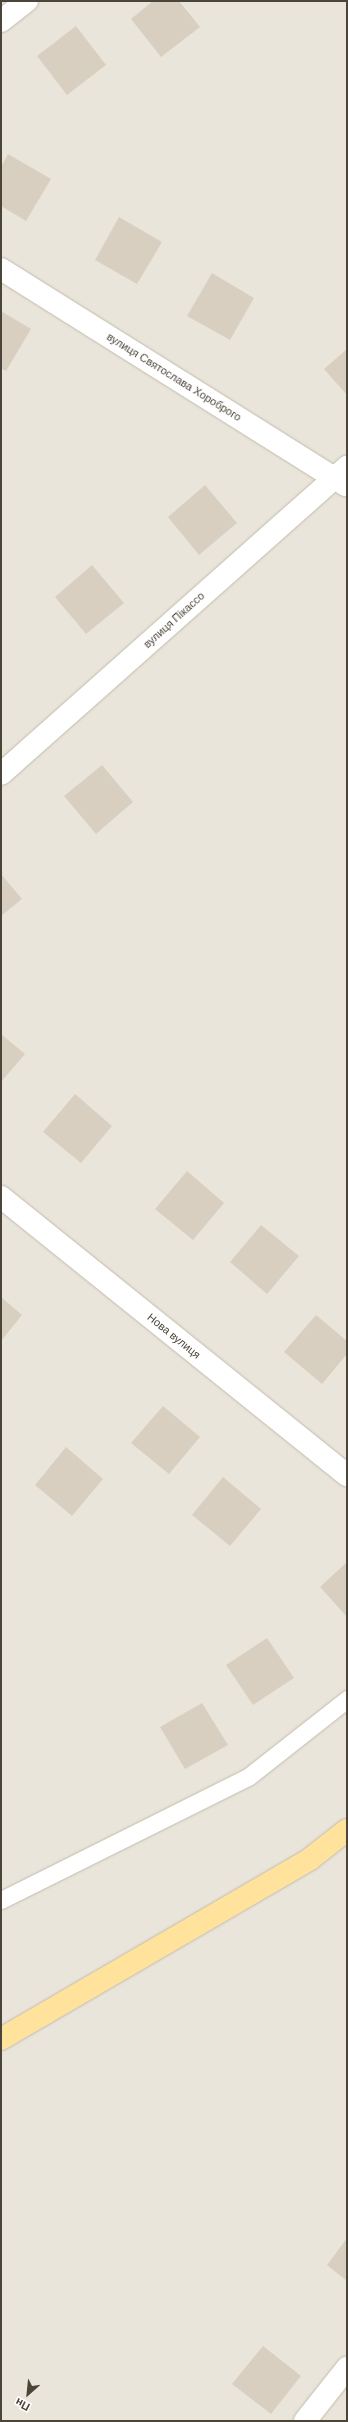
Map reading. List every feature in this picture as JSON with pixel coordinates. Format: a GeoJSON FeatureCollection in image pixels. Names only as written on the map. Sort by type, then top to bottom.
{"type":"FeatureCollection","features":[{"type":"Feature","properties":{"kind":"main road"},"geometry":{"type":"LineString","coordinates":[[1,2039],[310,1859],[347,1830]]}},
{"type":"Feature","properties":{"kind":"street"},"geometry":{"type":"LineString","coordinates":[[1,21],[27,1]]}},
{"type":"Feature","properties":{"kind":"street","name":"вулиця Святослава Хороброго"},"geometry":{"type":"LineString","coordinates":[[1,269],[343,477]]}},
{"type":"Feature","properties":{"kind":"street","name":"вулиця Пікассо"},"geometry":{"type":"LineString","coordinates":[[1,774],[343,477]]}},
{"type":"Feature","properties":{"kind":"street","name":"Нова вулиця"},"geometry":{"type":"LineString","coordinates":[[1,1197],[347,1475]]}},
{"type":"Feature","properties":{"kind":"street"},"geometry":{"type":"LineString","coordinates":[[305,2421],[347,2368]]}},
{"type":"Feature","properties":{"kind":"lane"},"geometry":{"type":"LineString","coordinates":[[1,1900],[248,1777],[347,1699]]}},
{"type":"Feature","properties":{"kind":"shaded area"},"geometry":{"type":"Polygon","coordinates":[[[1,1],[347,1],[347,2421],[1,2421],[1,1]]]}},
{"type":"Feature","properties":{"kind":"building"},"geometry":{"type":"Polygon","coordinates":[[[153,1],[179,1],[200,27],[161,57],[131,19],[153,1]]]}},
{"type":"Feature","properties":{"kind":"building"},"geometry":{"type":"Polygon","coordinates":[[[76,26],[106,65],[67,95],[37,56],[76,26]]]}},
{"type":"Feature","properties":{"kind":"building"},"geometry":{"type":"Polygon","coordinates":[[[8,154],[51,179],[26,221],[1,206],[1,167],[8,154]]]}},
{"type":"Feature","properties":{"kind":"building"},"geometry":{"type":"Polygon","coordinates":[[[119,217],[162,242],[137,284],[95,260],[119,217]]]}},
{"type":"Feature","properties":{"kind":"building"},"geometry":{"type":"Polygon","coordinates":[[[212,273],[254,298],[230,340],[187,316],[212,273]]]}},
{"type":"Feature","properties":{"kind":"building"},"geometry":{"type":"Polygon","coordinates":[[[1,311],[31,329],[6,371],[1,368],[1,311]]]}},
{"type":"Feature","properties":{"kind":"building"},"geometry":{"type":"Polygon","coordinates":[[[347,349],[347,395],[324,369],[347,349]]]}},
{"type":"Feature","properties":{"kind":"building"},"geometry":{"type":"Polygon","coordinates":[[[205,485],[237,523],[199,555],[168,517],[205,485]]]}},
{"type":"Feature","properties":{"kind":"building"},"geometry":{"type":"Polygon","coordinates":[[[92,565],[124,603],[86,634],[55,597],[92,565]]]}},
{"type":"Feature","properties":{"kind":"building"},"geometry":{"type":"Polygon","coordinates":[[[102,765],[133,802],[96,834],[64,796],[102,765]]]}},
{"type":"Feature","properties":{"kind":"building"},"geometry":{"type":"Polygon","coordinates":[[[1,874],[22,899],[1,916],[1,874]]]}},
{"type":"Feature","properties":{"kind":"building"},"geometry":{"type":"Polygon","coordinates":[[[1,1034],[25,1054],[1,1082],[1,1034]]]}},
{"type":"Feature","properties":{"kind":"building"},"geometry":{"type":"Polygon","coordinates":[[[75,1094],[112,1126],[81,1163],[43,1132],[75,1094]]]}},
{"type":"Feature","properties":{"kind":"building"},"geometry":{"type":"Polygon","coordinates":[[[187,1171],[224,1203],[193,1240],[155,1209],[187,1171]]]}},
{"type":"Feature","properties":{"kind":"building"},"geometry":{"type":"Polygon","coordinates":[[[261,1225],[299,1256],[267,1294],[230,1262],[261,1225]]]}},
{"type":"Feature","properties":{"kind":"building"},"geometry":{"type":"Polygon","coordinates":[[[1,1297],[22,1315],[1,1341],[1,1297]]]}},
{"type":"Feature","properties":{"kind":"building"},"geometry":{"type":"Polygon","coordinates":[[[316,1315],[347,1341],[347,1354],[322,1384],[284,1352],[316,1315]]]}},
{"type":"Feature","properties":{"kind":"building"},"geometry":{"type":"Polygon","coordinates":[[[163,1406],[200,1437],[169,1474],[131,1443],[163,1406]]]}},
{"type":"Feature","properties":{"kind":"building"},"geometry":{"type":"Polygon","coordinates":[[[66,1447],[103,1479],[72,1516],[35,1485],[66,1447]]]}},
{"type":"Feature","properties":{"kind":"building"},"geometry":{"type":"Polygon","coordinates":[[[223,1477],[261,1509],[230,1546],[192,1515],[223,1477]]]}},
{"type":"Feature","properties":{"kind":"building"},"geometry":{"type":"Polygon","coordinates":[[[347,1562],[347,1617],[320,1587],[347,1562]]]}},
{"type":"Feature","properties":{"kind":"building"},"geometry":{"type":"Polygon","coordinates":[[[267,1638],[294,1678],[253,1705],[226,1665],[267,1638]]]}},
{"type":"Feature","properties":{"kind":"building"},"geometry":{"type":"Polygon","coordinates":[[[202,1703],[228,1745],[185,1769],[160,1727],[202,1703]]]}},
{"type":"Feature","properties":{"kind":"building"},"geometry":{"type":"Polygon","coordinates":[[[347,2238],[347,2281],[327,2265],[347,2238]]]}},
{"type":"Feature","properties":{"kind":"building"},"geometry":{"type":"Polygon","coordinates":[[[263,2346],[301,2376],[271,2414],[232,2384],[263,2346]]]}}]}
